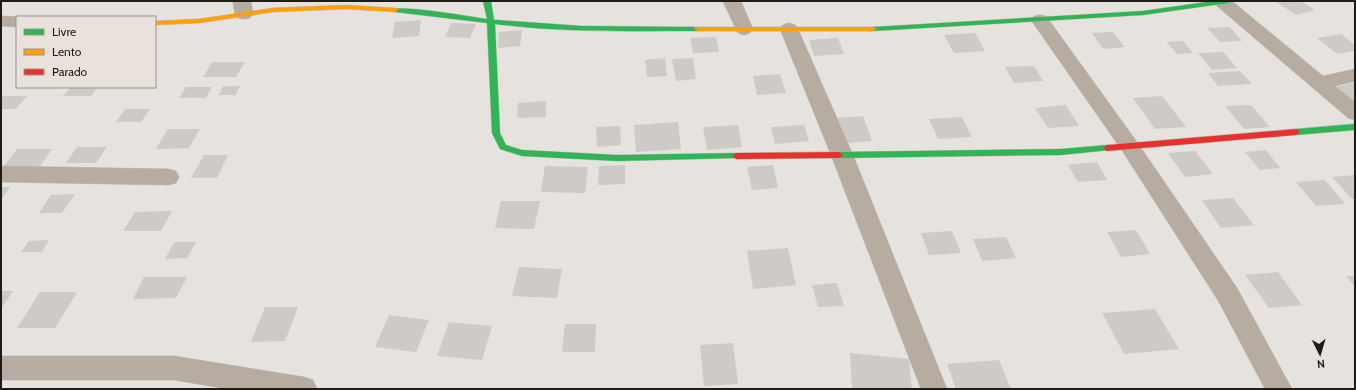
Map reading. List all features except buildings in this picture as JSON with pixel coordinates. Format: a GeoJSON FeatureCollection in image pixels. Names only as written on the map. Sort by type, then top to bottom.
{"type":"FeatureCollection","features":[{"type":"Feature","properties":{"kind":"street"},"geometry":{"type":"LineString","coordinates":[[487,1],[491,21],[496,133],[503,147],[522,153],[617,158],[1061,152],[1355,127]]}},
{"type":"Feature","properties":{"kind":"street"},"geometry":{"type":"LineString","coordinates":[[732,1],[744,29]]}},
{"type":"Feature","properties":{"kind":"street"},"geometry":{"type":"LineString","coordinates":[[156,23],[199,21],[243,8],[273,10],[346,7],[421,11],[491,21],[554,27],[883,29],[1143,14],[1226,2],[1355,113]]}},
{"type":"Feature","properties":{"kind":"street"},"geometry":{"type":"LineString","coordinates":[[1,20],[16,22]]}},
{"type":"Feature","properties":{"kind":"street"},"geometry":{"type":"LineString","coordinates":[[1040,20],[1130,147],[1228,295],[1280,389]]}},
{"type":"Feature","properties":{"kind":"street"},"geometry":{"type":"LineString","coordinates":[[788,29],[842,155],[934,389]]}},
{"type":"Feature","properties":{"kind":"street"},"geometry":{"type":"LineString","coordinates":[[1320,83],[1355,75]]}},
{"type":"Feature","properties":{"kind":"street"},"geometry":{"type":"LineString","coordinates":[[1,174],[168,177]]}},
{"type":"Feature","properties":{"kind":"street"},"geometry":{"type":"LineString","coordinates":[[1,368],[174,368],[304,389]]}},
{"type":"Feature","properties":{"kind":"traffic: fast"},"geometry":{"type":"LineString","coordinates":[[487,1],[491,21],[496,133],[503,147],[522,153],[617,158],[736,156]]}},
{"type":"Feature","properties":{"kind":"traffic: fast"},"geometry":{"type":"LineString","coordinates":[[873,29],[1143,13],[1228,1]]}},
{"type":"Feature","properties":{"kind":"traffic: fast"},"geometry":{"type":"LineString","coordinates":[[395,10],[424,12],[535,26],[698,29]]}},
{"type":"Feature","properties":{"kind":"traffic: fast"},"geometry":{"type":"LineString","coordinates":[[1296,132],[1355,127]]}},
{"type":"Feature","properties":{"kind":"traffic: fast"},"geometry":{"type":"LineString","coordinates":[[839,155],[1061,152],[1107,148]]}},
{"type":"Feature","properties":{"kind":"traffic: slow"},"geometry":{"type":"LineString","coordinates":[[156,23],[199,21],[273,10],[346,7],[395,10]]}},
{"type":"Feature","properties":{"kind":"traffic: slow"},"geometry":{"type":"LineString","coordinates":[[698,29],[873,29]]}},
{"type":"Feature","properties":{"kind":"traffic: jam"},"geometry":{"type":"LineString","coordinates":[[1107,148],[1296,132]]}},
{"type":"Feature","properties":{"kind":"traffic: jam"},"geometry":{"type":"LineString","coordinates":[[736,156],[839,155]]}}]}
